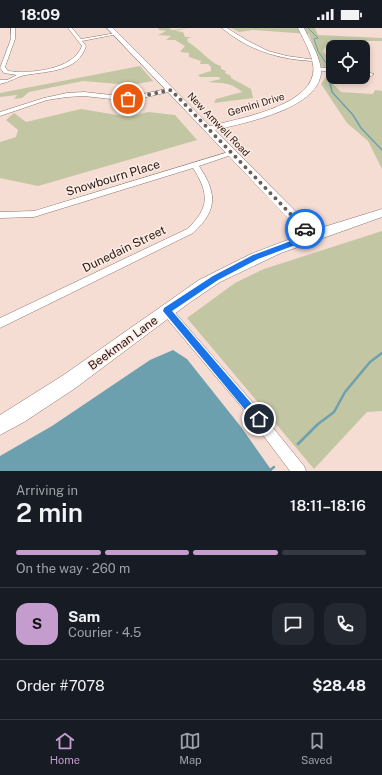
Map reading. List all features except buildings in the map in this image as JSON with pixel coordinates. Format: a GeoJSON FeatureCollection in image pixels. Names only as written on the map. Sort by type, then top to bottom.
{"type":"FeatureCollection","features":[{"type":"Feature","properties":{"kind":"street"},"geometry":{"type":"LineString","coordinates":[[6,72],[3,69],[3,63],[13,39],[13,28]]}},
{"type":"Feature","properties":{"kind":"street"},"geometry":{"type":"LineString","coordinates":[[0,77],[6,72],[22,74],[54,69],[74,60],[83,52],[84,46],[81,40],[70,28]]}},
{"type":"Feature","properties":{"kind":"street"},"geometry":{"type":"LineString","coordinates":[[224,28],[257,49],[269,54],[285,58],[314,60]]}},
{"type":"Feature","properties":{"kind":"street"},"geometry":{"type":"LineString","coordinates":[[301,28],[317,69],[326,70]]}},
{"type":"Feature","properties":{"kind":"street"},"geometry":{"type":"LineString","coordinates":[[81,40],[113,31]]}},
{"type":"Feature","properties":{"kind":"street","name":"New Amwell Road"},"geometry":{"type":"LineString","coordinates":[[113,31],[312,236]]}},
{"type":"Feature","properties":{"kind":"street","name":"Gemini Drive"},"geometry":{"type":"LineString","coordinates":[[208,129],[278,109],[296,101],[308,92],[314,85],[317,76],[317,69]]}},
{"type":"Feature","properties":{"kind":"street"},"geometry":{"type":"LineString","coordinates":[[0,82],[8,81],[22,74]]}},
{"type":"Feature","properties":{"kind":"street"},"geometry":{"type":"LineString","coordinates":[[0,114],[46,99],[66,95],[90,94],[128,99],[171,90]]}},
{"type":"Feature","properties":{"kind":"street","name":"Snowbourn Place"},"geometry":{"type":"LineString","coordinates":[[0,215],[34,214],[232,153]]}},
{"type":"Feature","properties":{"kind":"street","name":"Dunedain Street"},"geometry":{"type":"LineString","coordinates":[[0,322],[184,234],[200,223],[207,213],[210,202],[209,190],[195,165]]}},
{"type":"Feature","properties":{"kind":"street","name":"Beekman Lane"},"geometry":{"type":"LineString","coordinates":[[0,426],[73,380],[167,311],[215,278],[256,257],[312,236],[382,213]]}},
{"type":"Feature","properties":{"kind":"street"},"geometry":{"type":"LineString","coordinates":[[167,311],[245,402],[299,471]]}},
{"type":"Feature","properties":{"kind":"green space"},"geometry":{"type":"Polygon","coordinates":[[[158,28],[169,28],[172,30],[189,28],[175,31],[183,32],[185,37],[191,37],[187,39],[188,42],[221,66],[221,69],[226,71],[225,73],[231,76],[231,78],[251,89],[253,98],[214,103],[216,99],[242,92],[233,86],[222,83],[208,82],[221,79],[219,77],[200,77],[198,75],[211,71],[211,67],[208,64],[200,64],[201,61],[189,57],[189,53],[180,52],[185,46],[175,40],[166,40],[171,36],[158,35],[166,31],[159,30],[158,28]]]}},
{"type":"Feature","properties":{"kind":"green space"},"geometry":{"type":"Polygon","coordinates":[[[231,28],[315,28],[318,35],[382,38],[382,41],[326,40],[326,46],[323,51],[326,55],[326,67],[322,67],[309,34],[253,30],[239,32],[231,28]]]}},
{"type":"Feature","properties":{"kind":"green space"},"geometry":{"type":"Polygon","coordinates":[[[140,66],[153,81],[131,85],[83,81],[29,92],[22,98],[14,99],[17,95],[0,97],[0,93],[140,66]]]}},
{"type":"Feature","properties":{"kind":"green space"},"geometry":{"type":"Polygon","coordinates":[[[326,77],[326,84],[333,84],[341,92],[373,94],[375,90],[382,91],[382,169],[368,141],[347,123],[321,84],[326,77]]]}},
{"type":"Feature","properties":{"kind":"green space"},"geometry":{"type":"Polygon","coordinates":[[[81,109],[129,117],[148,112],[175,115],[197,140],[38,186],[0,178],[0,142],[16,137],[18,130],[6,120],[14,113],[26,122],[81,109]]]}},
{"type":"Feature","properties":{"kind":"green space"},"geometry":{"type":"Polygon","coordinates":[[[382,231],[382,411],[367,412],[314,469],[187,318],[235,283],[264,269],[382,231]]]}},
{"type":"Feature","properties":{"kind":"water"},"geometry":{"type":"Polygon","coordinates":[[[173,350],[187,359],[241,427],[272,471],[0,471],[0,456],[52,426],[150,360],[173,350]]]}},
{"type":"Feature","properties":{"kind":"waterway"},"geometry":{"type":"LineString","coordinates":[[308,28],[318,38],[314,39],[318,51],[326,63]]}},
{"type":"Feature","properties":{"kind":"waterway"},"geometry":{"type":"LineString","coordinates":[[330,84],[332,92],[353,115],[361,128],[382,150]]}},
{"type":"Feature","properties":{"kind":"waterway"},"geometry":{"type":"LineString","coordinates":[[298,444],[318,424],[334,412],[345,392],[370,362],[382,353]]}},
{"type":"Feature","properties":{"kind":"waterway"},"geometry":{"type":"LineString","coordinates":[[269,471],[274,467]]}},
{"type":"Feature","properties":{"kind":"way so far"},"geometry":{"type":"LineString","coordinates":[[128,99],[135,99],[171,90],[305,229]]}},
{"type":"Feature","properties":{"kind":"route"},"geometry":{"type":"LineString","coordinates":[[259,419],[167,311],[215,278],[256,257],[312,236],[305,229]]}}]}
